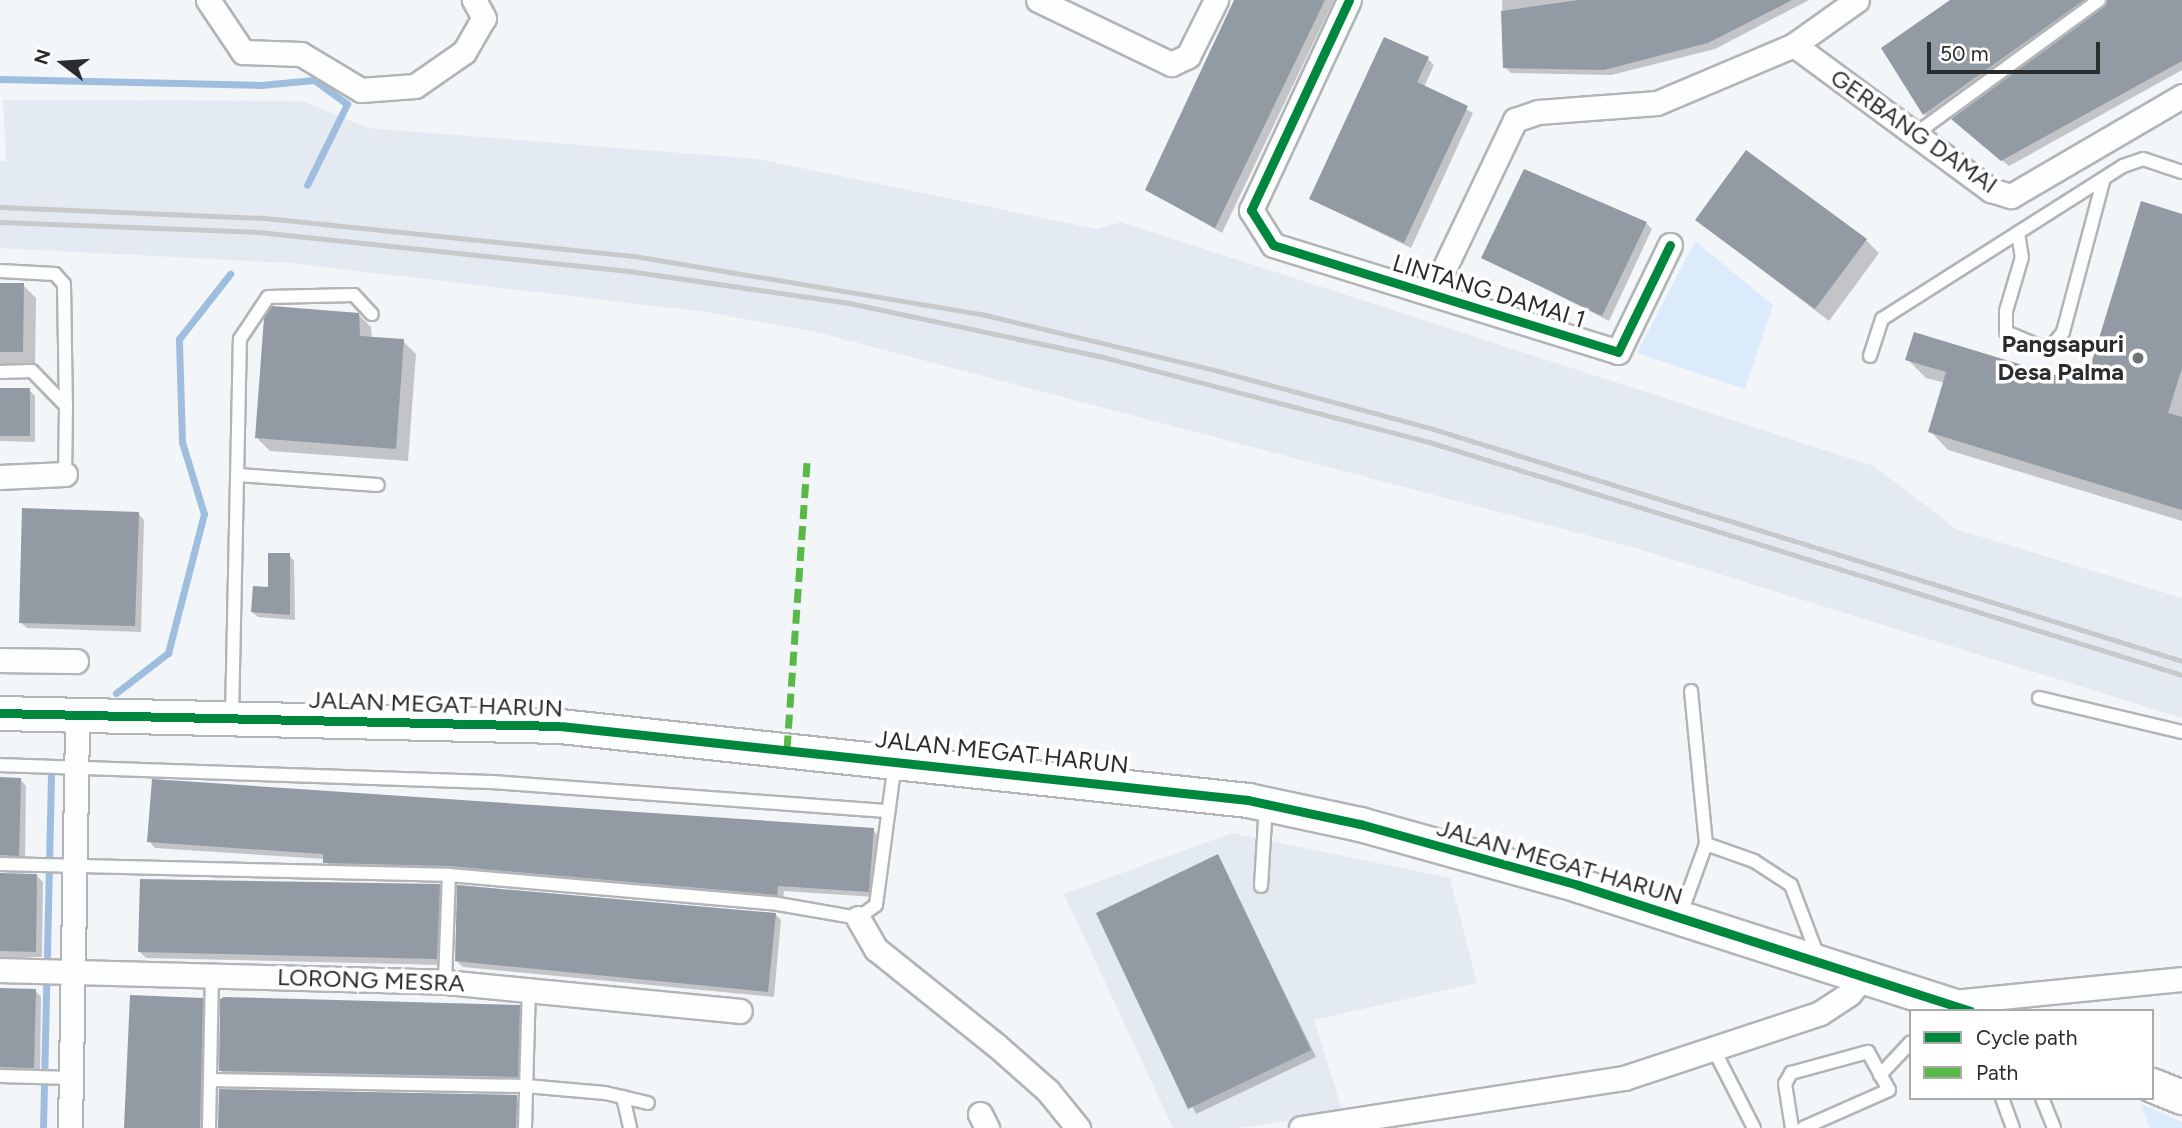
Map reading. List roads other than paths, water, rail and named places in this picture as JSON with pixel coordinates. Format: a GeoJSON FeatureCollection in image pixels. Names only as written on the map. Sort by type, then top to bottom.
{"type":"FeatureCollection","features":[{"type":"Feature","properties":{"kind":"street"},"geometry":{"type":"LineString","coordinates":[[208,0],[243,52],[301,54],[361,90],[415,86],[464,52],[484,18],[474,0]]}},
{"type":"Feature","properties":{"kind":"street"},"geometry":{"type":"LineString","coordinates":[[1038,0],[1171,64],[1188,56],[1216,0]]}},
{"type":"Feature","properties":{"kind":"street","name":"LINTANG DAMAI 1"},"geometry":{"type":"LineString","coordinates":[[1349,0],[1251,210],[1273,245],[1433,292],[1618,352],[1670,245]]}},
{"type":"Feature","properties":{"kind":"street"},"geometry":{"type":"LineString","coordinates":[[1433,292],[1516,120],[1538,112],[1657,103],[1794,45],[1857,0]]}},
{"type":"Feature","properties":{"kind":"street","name":"GERBANG DAMAI"},"geometry":{"type":"LineString","coordinates":[[1794,45],[1991,190],[2011,196],[2182,96]]}},
{"type":"Feature","properties":{"kind":"street"},"geometry":{"type":"LineString","coordinates":[[0,477],[65,474]]}},
{"type":"Feature","properties":{"kind":"street"},"geometry":{"type":"LineString","coordinates":[[0,660],[76,661]]}},
{"type":"Feature","properties":{"kind":"street","name":"JALAN MEGAT HARUN"},"geometry":{"type":"LineString","coordinates":[[0,713],[561,726],[896,759],[1266,803],[1360,824],[1680,916],[1819,959],[1953,1008]]}},
{"type":"Feature","properties":{"kind":"street"},"geometry":{"type":"LineString","coordinates":[[70,1128],[61,1078],[64,865],[76,766],[77,714]]}},
{"type":"Feature","properties":{"kind":"street"},"geometry":{"type":"LineString","coordinates":[[858,918],[876,949],[996,1045],[1048,1091],[1078,1128]]}},
{"type":"Feature","properties":{"kind":"street","name":"LORONG MESRA"},"geometry":{"type":"LineString","coordinates":[[0,970],[445,982],[528,988],[740,1011]]}},
{"type":"Feature","properties":{"kind":"street"},"geometry":{"type":"LineString","coordinates":[[1301,1128],[1347,1125],[1624,1078],[1820,1013],[1849,994],[1865,975]]}},
{"type":"Feature","properties":{"kind":"street"},"geometry":{"type":"LineString","coordinates":[[1953,1008],[2182,979]]}},
{"type":"Feature","properties":{"kind":"street"},"geometry":{"type":"LineString","coordinates":[[2154,1086],[2182,1097]]}},
{"type":"Feature","properties":{"kind":"lane"},"geometry":{"type":"LineString","coordinates":[[1914,135],[2099,0]]}},
{"type":"Feature","properties":{"kind":"lane"},"geometry":{"type":"LineString","coordinates":[[1870,356],[1882,319],[2104,178],[2143,159],[2182,172]]}},
{"type":"Feature","properties":{"kind":"lane"},"geometry":{"type":"LineString","coordinates":[[2018,233],[2022,257],[2006,311],[2006,331],[2041,347],[2051,346],[2063,332],[2104,178]]}},
{"type":"Feature","properties":{"kind":"lane"},"geometry":{"type":"LineString","coordinates":[[0,271],[55,274],[64,284],[65,474]]}},
{"type":"Feature","properties":{"kind":"lane"},"geometry":{"type":"LineString","coordinates":[[232,718],[240,339],[268,297],[354,295],[372,314]]}},
{"type":"Feature","properties":{"kind":"lane"},"geometry":{"type":"LineString","coordinates":[[0,372],[32,371],[66,406]]}},
{"type":"Feature","properties":{"kind":"lane"},"geometry":{"type":"LineString","coordinates":[[237,475],[378,485]]}},
{"type":"Feature","properties":{"kind":"lane"},"geometry":{"type":"LineString","coordinates":[[1680,916],[1706,844],[1691,691]]}},
{"type":"Feature","properties":{"kind":"lane"},"geometry":{"type":"LineString","coordinates":[[2039,698],[2182,732]]}},
{"type":"Feature","properties":{"kind":"lane"},"geometry":{"type":"LineString","coordinates":[[0,864],[449,875],[778,904],[858,918],[876,905],[896,759]]}},
{"type":"Feature","properties":{"kind":"lane"},"geometry":{"type":"LineString","coordinates":[[0,765],[491,782],[887,811]]}},
{"type":"Feature","properties":{"kind":"lane"},"geometry":{"type":"LineString","coordinates":[[1261,886],[1266,803]]}},
{"type":"Feature","properties":{"kind":"lane"},"geometry":{"type":"LineString","coordinates":[[1706,844],[1754,861],[1791,885],[1819,959]]}},
{"type":"Feature","properties":{"kind":"lane"},"geometry":{"type":"LineString","coordinates":[[445,982],[449,875]]}},
{"type":"Feature","properties":{"kind":"lane"},"geometry":{"type":"LineString","coordinates":[[209,1128],[212,975]]}},
{"type":"Feature","properties":{"kind":"lane"},"geometry":{"type":"LineString","coordinates":[[525,1128],[528,988]]}},
{"type":"Feature","properties":{"kind":"lane"},"geometry":{"type":"LineString","coordinates":[[1713,1048],[1755,1128]]}},
{"type":"Feature","properties":{"kind":"lane"},"geometry":{"type":"LineString","coordinates":[[1880,1075],[1908,1048]]}},
{"type":"Feature","properties":{"kind":"lane"},"geometry":{"type":"LineString","coordinates":[[1792,1128],[1785,1084],[1791,1073],[1868,1052],[1889,1090],[1803,1128]]}},
{"type":"Feature","properties":{"kind":"lane"},"geometry":{"type":"LineString","coordinates":[[0,1076],[61,1078]]}},
{"type":"Feature","properties":{"kind":"lane"},"geometry":{"type":"LineString","coordinates":[[210,1080],[526,1086],[623,1097],[648,1103]]}},
{"type":"Feature","properties":{"kind":"lane"},"geometry":{"type":"LineString","coordinates":[[623,1097],[630,1128]]}},
{"type":"Feature","properties":{"kind":"lane"},"geometry":{"type":"LineString","coordinates":[[2003,1100],[2014,1128]]}},
{"type":"Feature","properties":{"kind":"lane"},"geometry":{"type":"LineString","coordinates":[[2043,1100],[2054,1128]]}},
{"type":"Feature","properties":{"kind":"waterway"},"geometry":{"type":"LineString","coordinates":[[0,79],[261,85],[314,80],[347,104],[307,185]]}},
{"type":"Feature","properties":{"kind":"waterway"},"geometry":{"type":"LineString","coordinates":[[116,693],[168,653],[204,514],[182,442],[179,339],[230,274]]}},
{"type":"Feature","properties":{"kind":"waterway"},"geometry":{"type":"LineString","coordinates":[[43,1128],[51,768]]}},
{"type":"Feature","properties":{"kind":"railway"},"geometry":{"type":"LineString","coordinates":[[0,207],[265,218],[634,256],[981,314],[1222,372],[1433,429],[2182,661]]}},
{"type":"Feature","properties":{"kind":"railway"},"geometry":{"type":"LineString","coordinates":[[0,222],[258,232],[629,271],[849,303],[1099,356],[1429,442],[2182,675]]}},
{"type":"Feature","properties":{"kind":"place","name":"Pangsapuri Desa Palma"},"geometry":{"type":"Point","coordinates":[2138,358]}}]}
